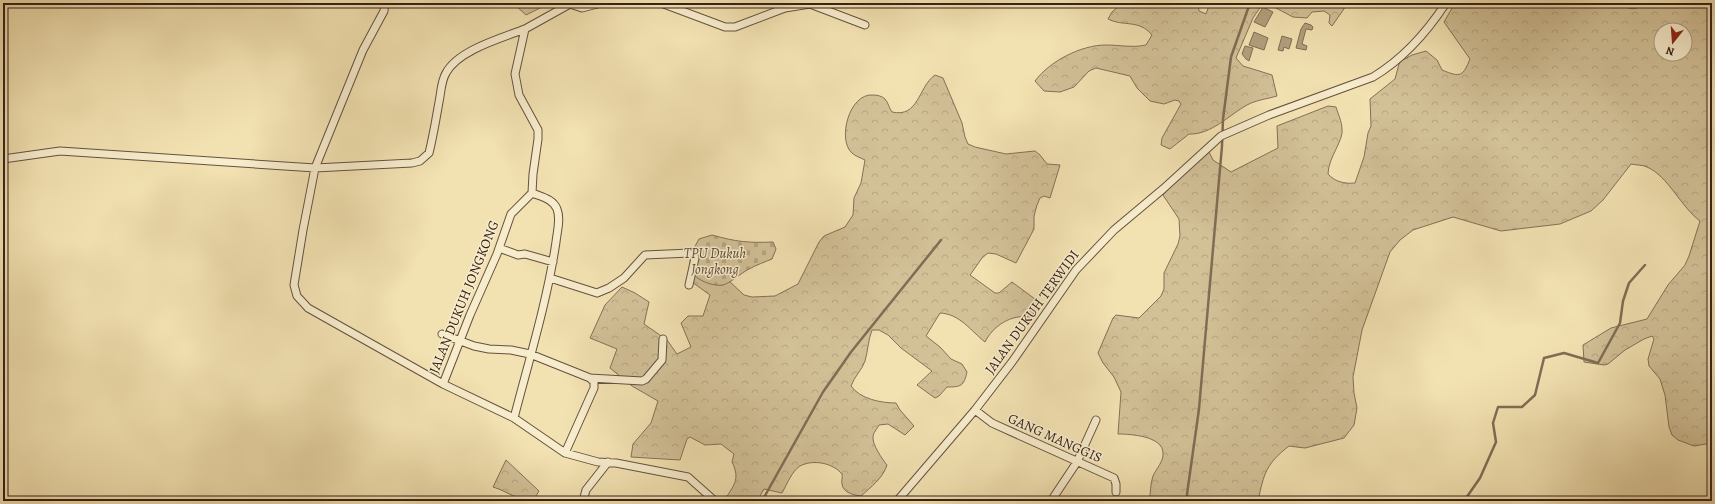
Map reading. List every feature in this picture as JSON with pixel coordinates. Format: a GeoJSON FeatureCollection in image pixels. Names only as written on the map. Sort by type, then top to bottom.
{"type":"FeatureCollection","features":[{"type":"Feature","properties":{"kind":"street"},"geometry":{"type":"LineString","coordinates":[[385,3],[384,11],[363,50],[315,168],[302,230],[294,285],[297,296],[308,308],[443,384]]}},
{"type":"Feature","properties":{"kind":"street"},"geometry":{"type":"LineString","coordinates":[[3,159],[60,151],[315,168],[412,164],[420,161],[429,153],[445,74],[460,57],[490,42],[525,29],[570,4],[582,8],[601,3]]}},
{"type":"Feature","properties":{"kind":"street"},"geometry":{"type":"LineString","coordinates":[[661,3],[730,28],[785,8],[810,4],[865,25]]}},
{"type":"Feature","properties":{"kind":"street","name":"JALAN DUKUH TERWIDI"},"geometry":{"type":"LineString","coordinates":[[897,501],[975,410],[1012,362],[1076,270],[1114,230],[1224,135],[1269,115],[1373,77],[1402,57],[1437,17],[1446,3]]}},
{"type":"Feature","properties":{"kind":"street"},"geometry":{"type":"LineString","coordinates":[[514,418],[550,278],[558,227],[557,210],[554,204],[549,199],[532,193],[538,130],[519,95],[515,74],[525,29]]}},
{"type":"Feature","properties":{"kind":"street","name":"JALAN DUKUH JONGKONG"},"geometry":{"type":"LineString","coordinates":[[532,193],[511,214],[499,248],[443,384],[514,418],[565,453],[598,462],[608,462],[688,477],[715,501]]}},
{"type":"Feature","properties":{"kind":"street"},"geometry":{"type":"LineString","coordinates":[[499,248],[518,255],[525,254],[553,262]]}},
{"type":"Feature","properties":{"kind":"street"},"geometry":{"type":"LineString","coordinates":[[550,278],[597,293],[609,288],[624,278],[645,255],[690,253],[694,255],[695,258],[689,285]]}},
{"type":"Feature","properties":{"kind":"street"},"geometry":{"type":"LineString","coordinates":[[442,334],[488,349],[511,350],[530,354],[590,378],[642,381],[646,379],[662,360],[663,339]]}},
{"type":"Feature","properties":{"kind":"street"},"geometry":{"type":"LineString","coordinates":[[565,453],[594,388],[594,382],[590,378]]}},
{"type":"Feature","properties":{"kind":"street","name":"GANG MANGGIS"},"geometry":{"type":"LineString","coordinates":[[975,410],[992,423],[1114,478],[1116,492]]}},
{"type":"Feature","properties":{"kind":"street"},"geometry":{"type":"LineString","coordinates":[[1051,501],[1077,462],[1096,420]]}},
{"type":"Feature","properties":{"kind":"street"},"geometry":{"type":"LineString","coordinates":[[583,501],[586,490],[608,462]]}},
{"type":"Feature","properties":{"kind":"green space"},"geometry":{"type":"Polygon","coordinates":[[[509,3],[550,3],[526,15],[515,5],[509,3]]]}},
{"type":"Feature","properties":{"kind":"green space"},"geometry":{"type":"Polygon","coordinates":[[[1122,3],[1198,3],[1199,11],[1206,14],[1210,3],[1263,3],[1253,18],[1236,58],[1243,66],[1272,75],[1277,96],[1250,103],[1220,124],[1205,131],[1189,134],[1170,149],[1161,145],[1162,138],[1181,104],[1179,101],[1175,100],[1164,104],[1150,101],[1137,88],[1130,76],[1096,68],[1089,71],[1074,87],[1060,92],[1044,91],[1035,81],[1057,61],[1077,51],[1106,45],[1146,45],[1152,35],[1147,30],[1137,25],[1120,23],[1108,19],[1112,12],[1122,3]]]}},
{"type":"Feature","properties":{"kind":"green space"},"geometry":{"type":"Polygon","coordinates":[[[1264,3],[1348,3],[1332,26],[1329,23],[1330,15],[1324,11],[1312,12],[1307,18],[1293,17],[1264,3]]]}},
{"type":"Feature","properties":{"kind":"green space"},"geometry":{"type":"Polygon","coordinates":[[[1455,3],[1620,3],[1623,6],[1633,9],[1645,3],[1712,3],[1712,443],[1694,446],[1678,440],[1672,435],[1669,427],[1665,395],[1660,379],[1649,366],[1648,359],[1654,339],[1652,336],[1625,350],[1608,364],[1604,365],[1584,362],[1583,345],[1611,328],[1647,319],[1668,285],[1685,265],[1700,221],[1655,171],[1645,166],[1631,164],[1603,200],[1591,211],[1560,224],[1501,231],[1453,217],[1413,230],[1400,240],[1390,252],[1362,330],[1353,377],[1357,408],[1354,425],[1344,438],[1305,448],[1289,446],[1275,458],[1267,470],[1264,476],[1258,501],[1149,501],[1152,479],[1163,456],[1162,447],[1158,443],[1145,437],[1118,434],[1121,392],[1114,377],[1103,363],[1098,353],[1113,318],[1116,315],[1139,318],[1161,296],[1164,289],[1164,273],[1178,244],[1180,236],[1179,219],[1163,195],[1208,150],[1213,160],[1231,172],[1278,148],[1277,126],[1328,106],[1336,107],[1341,121],[1342,133],[1330,162],[1328,174],[1340,182],[1355,183],[1364,157],[1368,133],[1371,126],[1370,99],[1395,79],[1401,61],[1412,55],[1426,51],[1437,60],[1442,70],[1457,75],[1463,72],[1470,59],[1444,22],[1455,3]]]}},
{"type":"Feature","properties":{"kind":"green space"},"geometry":{"type":"Polygon","coordinates":[[[935,75],[943,78],[962,123],[968,144],[1006,154],[1035,151],[1047,164],[1060,165],[1050,198],[1044,196],[1040,198],[1034,216],[1034,229],[1016,263],[996,254],[988,253],[982,258],[970,275],[995,293],[999,293],[1012,282],[1038,302],[1038,309],[1030,317],[1016,317],[1003,322],[988,336],[985,342],[954,316],[940,313],[926,336],[940,347],[951,359],[962,364],[967,372],[965,380],[961,385],[956,387],[947,387],[939,396],[935,398],[917,385],[932,371],[901,348],[888,335],[879,330],[872,330],[865,361],[851,386],[865,397],[884,402],[896,403],[914,426],[905,435],[888,424],[879,425],[874,434],[873,440],[887,465],[880,478],[861,496],[844,490],[842,474],[838,470],[822,463],[811,463],[797,468],[782,493],[764,489],[757,501],[724,501],[735,483],[736,474],[732,462],[734,454],[721,444],[705,445],[690,437],[687,439],[680,460],[631,457],[633,444],[651,423],[658,401],[632,386],[610,368],[617,349],[590,338],[605,305],[622,287],[649,302],[644,324],[667,340],[677,354],[691,347],[681,323],[688,316],[703,316],[710,295],[692,282],[693,275],[722,285],[729,281],[744,295],[752,297],[775,296],[798,284],[819,242],[824,236],[845,227],[853,215],[854,198],[861,183],[865,160],[852,153],[848,147],[846,138],[848,118],[857,101],[865,96],[879,96],[885,99],[892,112],[901,113],[913,106],[929,80],[935,75]]]}},
{"type":"Feature","properties":{"kind":"green space","name":"TPU Dukuh Jongkong"},"geometry":{"type":"Polygon","coordinates":[[[712,235],[742,242],[773,242],[776,249],[772,259],[749,269],[726,284],[711,284],[693,274],[690,264],[693,252],[699,239],[712,235]]]}},
{"type":"Feature","properties":{"kind":"green space"},"geometry":{"type":"Polygon","coordinates":[[[506,460],[539,491],[533,501],[517,498],[493,487],[506,460]]]}},
{"type":"Feature","properties":{"kind":"shaded area"},"geometry":{"type":"Polygon","coordinates":[[[1263,7],[1273,12],[1265,27],[1254,22],[1263,7]]]}},
{"type":"Feature","properties":{"kind":"shaded area"},"geometry":{"type":"Polygon","coordinates":[[[1305,23],[1313,27],[1312,30],[1306,29],[1302,44],[1307,46],[1306,50],[1296,48],[1301,29],[1305,23]]]}},
{"type":"Feature","properties":{"kind":"shaded area"},"geometry":{"type":"Polygon","coordinates":[[[1254,32],[1268,38],[1264,50],[1249,45],[1254,32]]]}},
{"type":"Feature","properties":{"kind":"shaded area"},"geometry":{"type":"Polygon","coordinates":[[[1282,36],[1292,39],[1289,49],[1284,47],[1283,51],[1278,50],[1282,36]]]}},
{"type":"Feature","properties":{"kind":"shaded area"},"geometry":{"type":"Polygon","coordinates":[[[1245,46],[1253,48],[1249,61],[1242,54],[1245,46]]]}},
{"type":"Feature","properties":{"kind":"waterway"},"geometry":{"type":"LineString","coordinates":[[1188,501],[1187,494],[1199,409],[1222,146],[1223,119],[1231,57],[1250,3]]}},
{"type":"Feature","properties":{"kind":"waterway"},"geometry":{"type":"LineString","coordinates":[[762,501],[823,392],[851,352],[941,240]]}},
{"type":"Feature","properties":{"kind":"waterway"},"geometry":{"type":"LineString","coordinates":[[1464,501],[1480,478],[1496,442],[1493,423],[1498,407],[1522,407],[1535,395],[1544,358],[1564,353],[1598,363],[1620,323],[1623,301],[1629,283],[1645,265]]}}]}
